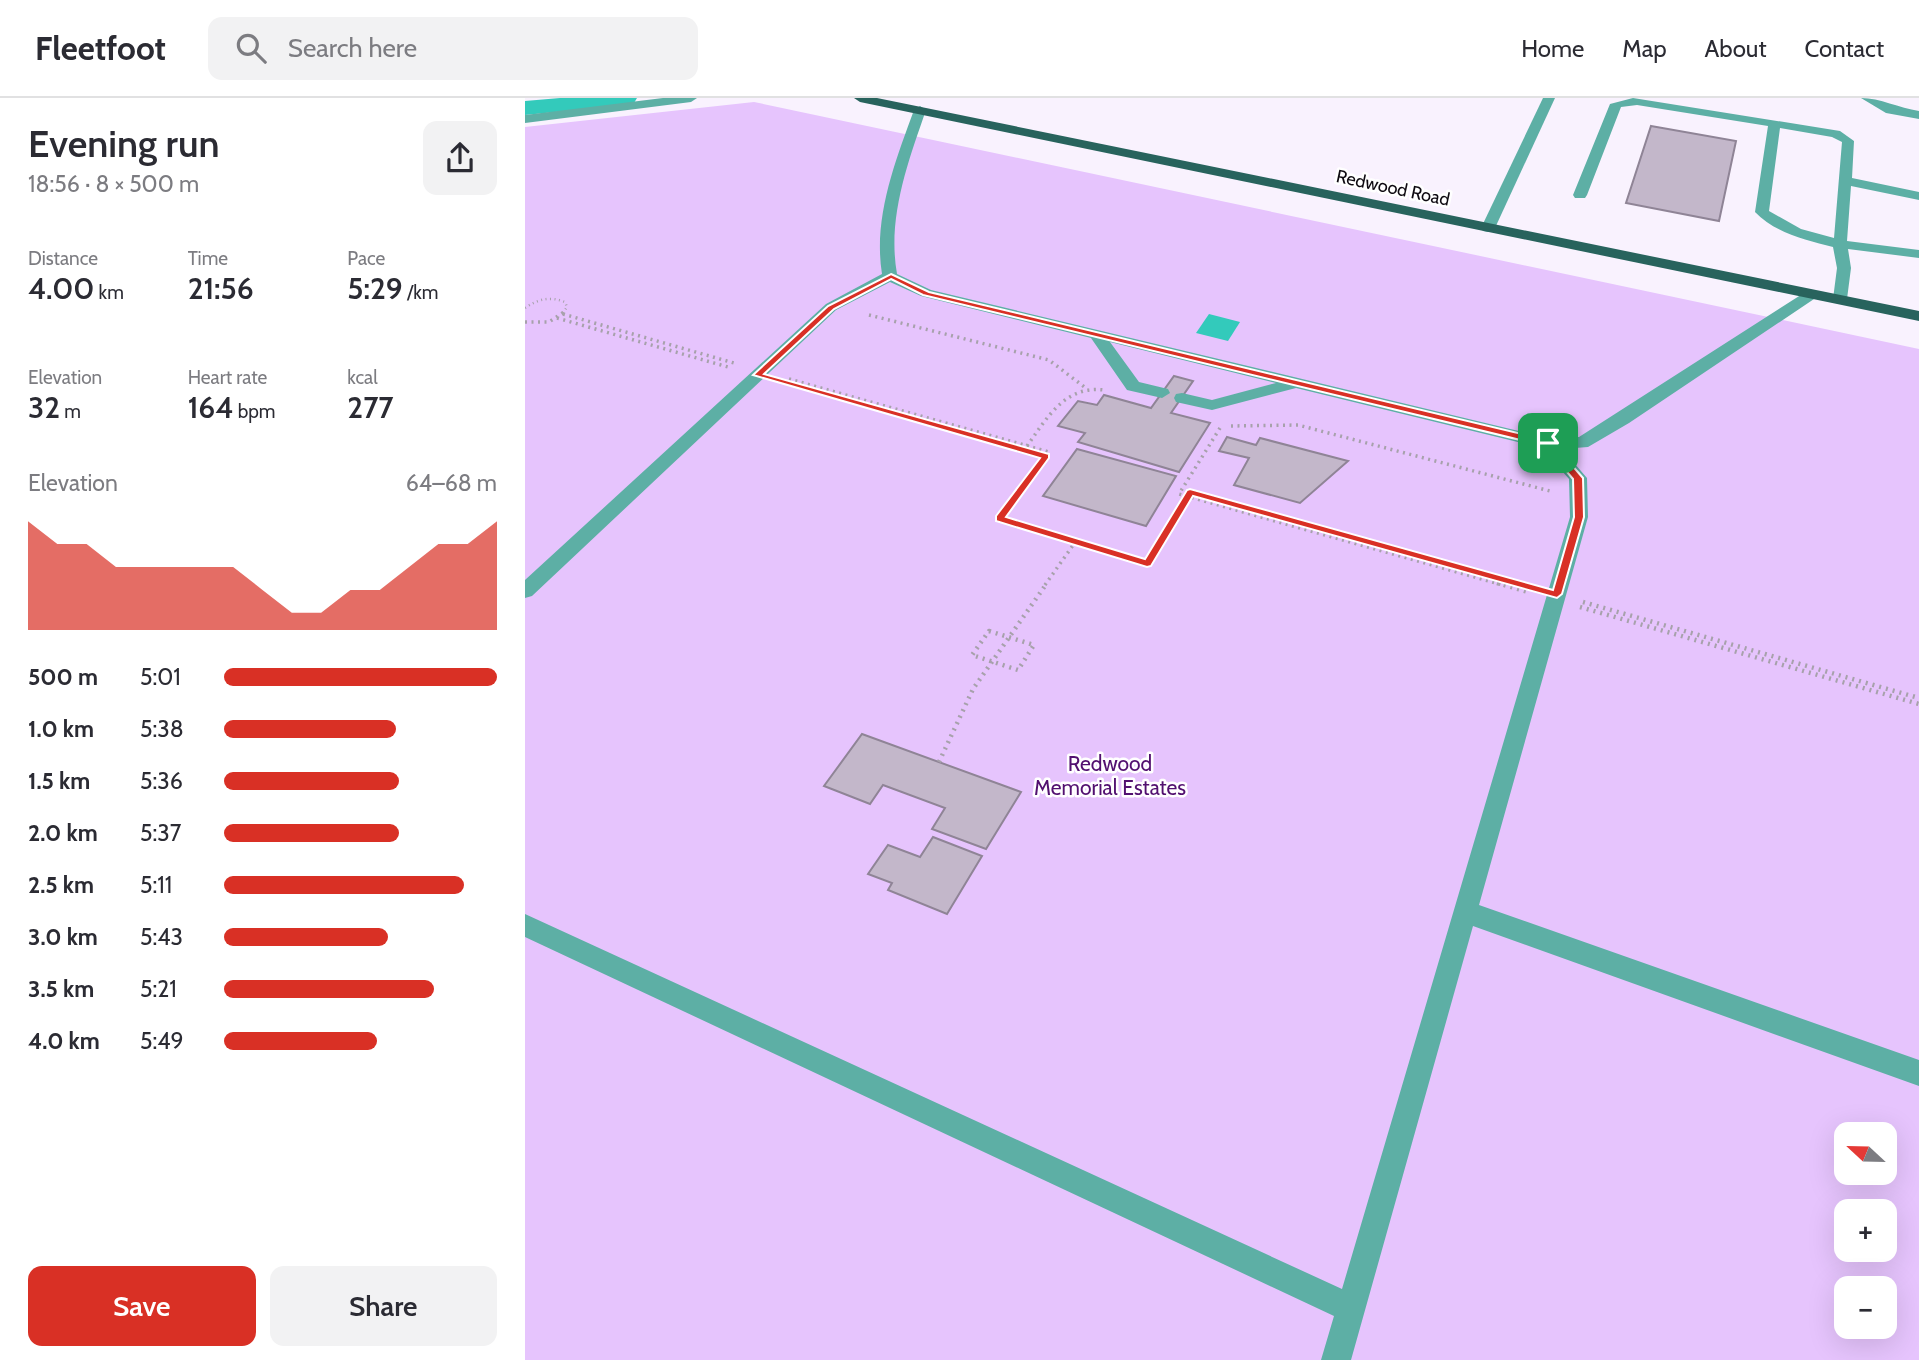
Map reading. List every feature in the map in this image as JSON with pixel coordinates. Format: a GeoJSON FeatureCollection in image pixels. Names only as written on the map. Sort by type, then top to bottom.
{"type":"FeatureCollection","features":[{"type":"Feature","properties":{"kind":"main road","name":"Redwood Road"},"geometry":{"type":"LineString","coordinates":[[860,98],[1919,316]]}},
{"type":"Feature","properties":{"kind":"lane"},"geometry":{"type":"LineString","coordinates":[[525,119],[691,98]]}},
{"type":"Feature","properties":{"kind":"lane"},"geometry":{"type":"LineString","coordinates":[[1488,228],[1549,98]]}},
{"type":"Feature","properties":{"kind":"lane"},"geometry":{"type":"LineString","coordinates":[[1867,98],[1890,110],[1919,115]]}},
{"type":"Feature","properties":{"kind":"lane"},"geometry":{"type":"LineString","coordinates":[[1580,195],[1616,104],[1637,101],[1836,134],[1849,141],[1840,244],[1844,268],[1840,299]]}},
{"type":"Feature","properties":{"kind":"lane"},"geometry":{"type":"LineString","coordinates":[[891,276],[885,248],[898,172],[920,110]]}},
{"type":"Feature","properties":{"kind":"lane"},"geometry":{"type":"LineString","coordinates":[[1774,124],[1762,212],[1777,224],[1840,244],[1919,254]]}},
{"type":"Feature","properties":{"kind":"lane"},"geometry":{"type":"LineString","coordinates":[[1845,181],[1919,196]]}},
{"type":"Feature","properties":{"kind":"lane"},"geometry":{"type":"LineString","coordinates":[[525,591],[834,306],[891,276]]}},
{"type":"Feature","properties":{"kind":"lane"},"geometry":{"type":"LineString","coordinates":[[891,276],[926,293],[1548,443],[1582,443],[1623,419],[1812,294]]}},
{"type":"Feature","properties":{"kind":"lane"},"geometry":{"type":"LineString","coordinates":[[1096,334],[1133,386],[1162,393]]}},
{"type":"Feature","properties":{"kind":"lane"},"geometry":{"type":"LineString","coordinates":[[1182,398],[1212,405],[1297,383]]}},
{"type":"Feature","properties":{"kind":"lane"},"geometry":{"type":"LineString","coordinates":[[1336,1360],[1579,517],[1578,478],[1548,443]]}},
{"type":"Feature","properties":{"kind":"lane"},"geometry":{"type":"LineString","coordinates":[[1466,912],[1919,1073]]}},
{"type":"Feature","properties":{"kind":"lane"},"geometry":{"type":"LineString","coordinates":[[525,925],[1352,1309]]}},
{"type":"Feature","properties":{"kind":"path"},"geometry":{"type":"LineString","coordinates":[[525,308],[541,300],[558,299],[567,304],[563,314],[557,318],[538,324],[525,322]]}},
{"type":"Feature","properties":{"kind":"path"},"geometry":{"type":"LineString","coordinates":[[834,306],[1049,360],[1087,389]]}},
{"type":"Feature","properties":{"kind":"path"},"geometry":{"type":"LineString","coordinates":[[563,314],[1046,456]]}},
{"type":"Feature","properties":{"kind":"path"},"geometry":{"type":"LineString","coordinates":[[557,318],[1049,452],[999,518],[1147,563],[1190,492],[1919,698]]}},
{"type":"Feature","properties":{"kind":"path"},"geometry":{"type":"LineString","coordinates":[[1027,446],[1066,396],[1095,387],[1107,391]]}},
{"type":"Feature","properties":{"kind":"path"},"geometry":{"type":"LineString","coordinates":[[1188,496],[1179,494],[1222,424],[1235,428],[1298,425],[1578,499]]}},
{"type":"Feature","properties":{"kind":"path"},"geometry":{"type":"LineString","coordinates":[[939,762],[973,689],[1076,541]]}},
{"type":"Feature","properties":{"kind":"path"},"geometry":{"type":"LineString","coordinates":[[989,631],[1034,645],[1018,670],[992,662],[972,655],[989,631]]}},
{"type":"Feature","properties":{"kind":"green space","name":"Redwood Memorial Estates"},"geometry":{"type":"Polygon","coordinates":[[[754,102],[1919,349],[1919,1360],[525,1360],[525,127],[754,102]]]}},
{"type":"Feature","properties":{"kind":"shaded area"},"geometry":{"type":"Polygon","coordinates":[[[1209,314],[1240,322],[1228,341],[1196,333],[1209,314]]]}},
{"type":"Feature","properties":{"kind":"building"},"geometry":{"type":"Polygon","coordinates":[[[1651,126],[1736,141],[1719,221],[1626,203],[1651,126]]]}},
{"type":"Feature","properties":{"kind":"building"},"geometry":{"type":"Polygon","coordinates":[[[1174,376],[1193,381],[1171,413],[1210,423],[1179,472],[1078,442],[1085,433],[1058,426],[1078,401],[1097,405],[1104,395],[1151,408],[1174,376]]]}},
{"type":"Feature","properties":{"kind":"building"},"geometry":{"type":"Polygon","coordinates":[[[1227,437],[1256,445],[1260,438],[1348,461],[1300,503],[1234,485],[1249,458],[1219,451],[1227,437]]]}},
{"type":"Feature","properties":{"kind":"building"},"geometry":{"type":"Polygon","coordinates":[[[1077,449],[1176,476],[1146,526],[1043,496],[1077,449]]]}},
{"type":"Feature","properties":{"kind":"building"},"geometry":{"type":"Polygon","coordinates":[[[862,734],[1021,792],[986,849],[932,829],[945,808],[883,785],[870,804],[824,786],[862,734]]]}},
{"type":"Feature","properties":{"kind":"building"},"geometry":{"type":"Polygon","coordinates":[[[933,837],[982,856],[947,914],[888,890],[892,883],[868,874],[888,845],[920,857],[933,837]]]}},
{"type":"Feature","properties":{"kind":"waterway"},"geometry":{"type":"LineString","coordinates":[[525,108],[626,98]]}},
{"type":"Feature","properties":{"kind":"route"},"geometry":{"type":"LineString","coordinates":[[891,276],[926,293],[1548,443],[1578,478],[1579,517],[1557,594],[1190,492],[1147,563],[999,518],[1046,456],[758,375],[831,307],[891,276]]}}]}
